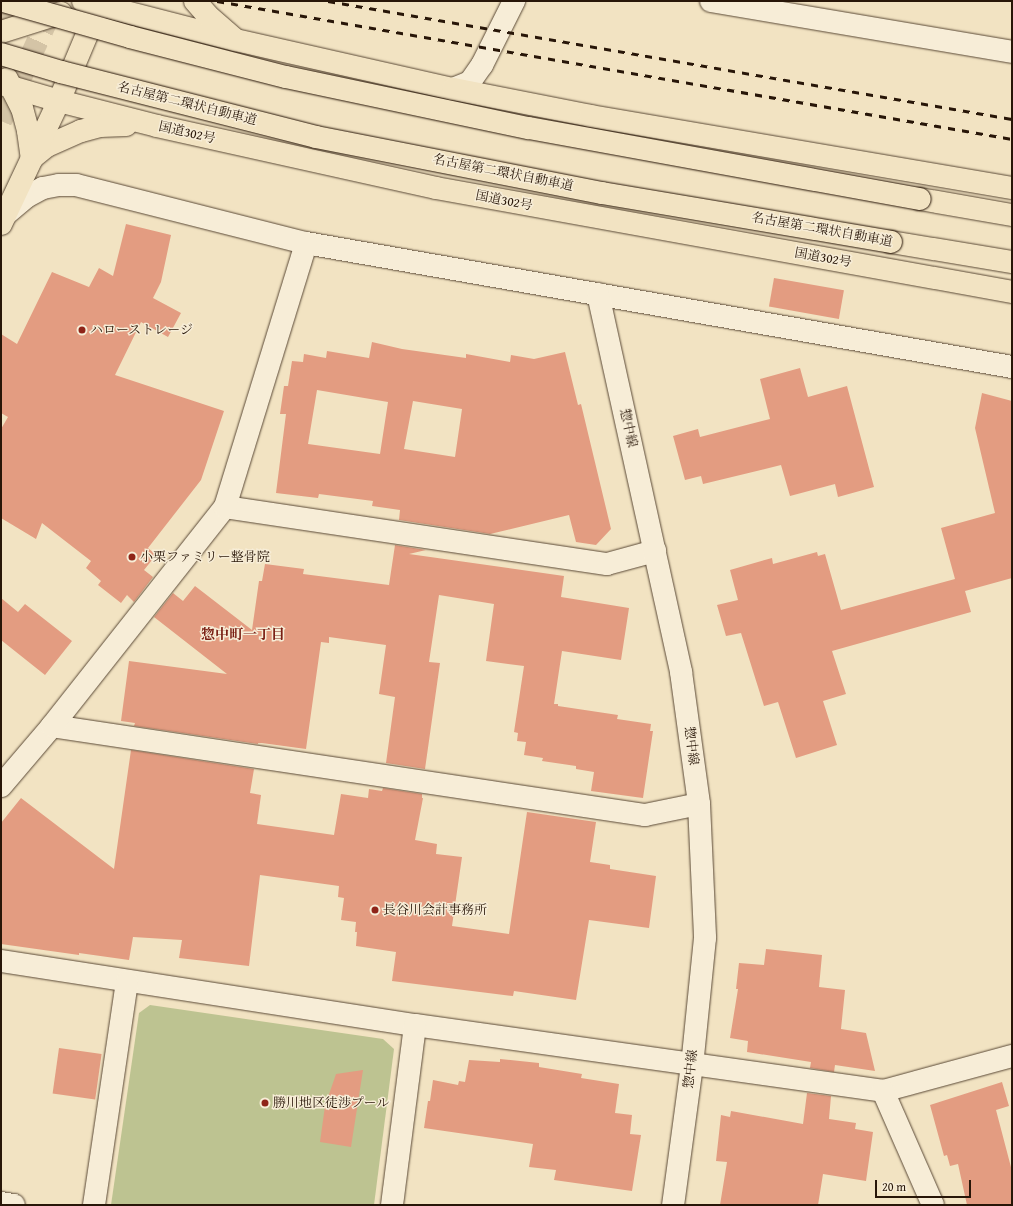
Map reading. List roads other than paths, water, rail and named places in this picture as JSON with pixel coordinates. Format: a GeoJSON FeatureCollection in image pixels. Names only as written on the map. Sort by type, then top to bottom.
{"type":"FeatureCollection","features":[{"type":"Feature","properties":{"kind":"highway"},"geometry":{"type":"LineString","coordinates":[[3,1],[130,37],[286,76],[529,128],[1012,215]]}},
{"type":"Feature","properties":{"kind":"highway"},"geometry":{"type":"LineString","coordinates":[[1,10],[20,1]]}},
{"type":"Feature","properties":{"kind":"highway"},"geometry":{"type":"LineString","coordinates":[[195,1],[235,40]]}},
{"type":"Feature","properties":{"kind":"highway"},"geometry":{"type":"LineString","coordinates":[[4,219],[59,101],[95,2]]}},
{"type":"Feature","properties":{"kind":"highway"},"geometry":{"type":"LineString","coordinates":[[59,101],[35,79],[15,54],[1,32],[95,2],[235,40],[453,89],[598,117],[1012,188]]}},
{"type":"Feature","properties":{"kind":"highway","name":"名古屋第二環状自動車道"},"geometry":{"type":"LineString","coordinates":[[1,54],[61,72],[316,137],[602,193],[1012,262]]}},
{"type":"Feature","properties":{"kind":"highway"},"geometry":{"type":"LineString","coordinates":[[1,69],[7,85],[22,108],[28,131],[32,159]]}},
{"type":"Feature","properties":{"kind":"highway","name":"国道302号"},"geometry":{"type":"LineString","coordinates":[[7,85],[59,101],[157,126],[436,188],[1012,292]]}},
{"type":"Feature","properties":{"kind":"highway"},"geometry":{"type":"LineString","coordinates":[[32,159],[47,146],[81,131],[107,125],[157,126]]}},
{"type":"Feature","properties":{"kind":"street"},"geometry":{"type":"LineString","coordinates":[[453,89],[470,82],[482,65],[514,1]]}},
{"type":"Feature","properties":{"kind":"street"},"geometry":{"type":"LineString","coordinates":[[711,1],[748,4],[1012,52]]}},
{"type":"Feature","properties":{"kind":"street"},"geometry":{"type":"LineString","coordinates":[[4,219],[26,197],[43,188],[58,185],[76,185],[306,243],[1012,367]]}},
{"type":"Feature","properties":{"kind":"street"},"geometry":{"type":"LineString","coordinates":[[1,786],[52,726],[225,507],[306,243]]}},
{"type":"Feature","properties":{"kind":"street","name":"惣中線"},"geometry":{"type":"LineString","coordinates":[[598,294],[681,672],[699,804],[705,938],[692,1066],[673,1205]]}},
{"type":"Feature","properties":{"kind":"street"},"geometry":{"type":"LineString","coordinates":[[225,507],[607,564],[655,551]]}},
{"type":"Feature","properties":{"kind":"street"},"geometry":{"type":"LineString","coordinates":[[52,726],[645,815],[699,804]]}},
{"type":"Feature","properties":{"kind":"street"},"geometry":{"type":"LineString","coordinates":[[1,961],[415,1025],[692,1066],[883,1092],[1012,1056]]}},
{"type":"Feature","properties":{"kind":"street"},"geometry":{"type":"LineString","coordinates":[[94,1205],[127,981]]}},
{"type":"Feature","properties":{"kind":"street"},"geometry":{"type":"LineString","coordinates":[[392,1205],[415,1025]]}},
{"type":"Feature","properties":{"kind":"street"},"geometry":{"type":"LineString","coordinates":[[883,1092],[933,1205]]}},
{"type":"Feature","properties":{"kind":"street"},"geometry":{"type":"LineString","coordinates":[[1,1203],[14,1205]]}},
{"type":"Feature","properties":{"kind":"tunnel"},"geometry":{"type":"LineString","coordinates":[[1,22],[10,1]]}},
{"type":"Feature","properties":{"kind":"tunnel"},"geometry":{"type":"LineString","coordinates":[[1,121],[56,1]]}},
{"type":"Feature","properties":{"kind":"railway"},"geometry":{"type":"LineString","coordinates":[[217,1],[1012,139]]}},
{"type":"Feature","properties":{"kind":"railway"},"geometry":{"type":"LineString","coordinates":[[328,1],[1012,119]]}},
{"type":"Feature","properties":{"kind":"place","name":"ハローストレージ"},"geometry":{"type":"Point","coordinates":[82,330]}},
{"type":"Feature","properties":{"kind":"place","name":"小栗ファミリー整骨院"},"geometry":{"type":"Point","coordinates":[132,557]}},
{"type":"Feature","properties":{"kind":"place","name":"長谷川会計事務所"},"geometry":{"type":"Point","coordinates":[375,910]}},
{"type":"Feature","properties":{"kind":"place","name":"勝川地区徒渉プール"},"geometry":{"type":"Point","coordinates":[265,1103]}},
{"type":"Feature","properties":{"kind":"district","name":"惣中町一丁目"},"geometry":{"type":"Point","coordinates":[243,634]}}]}
